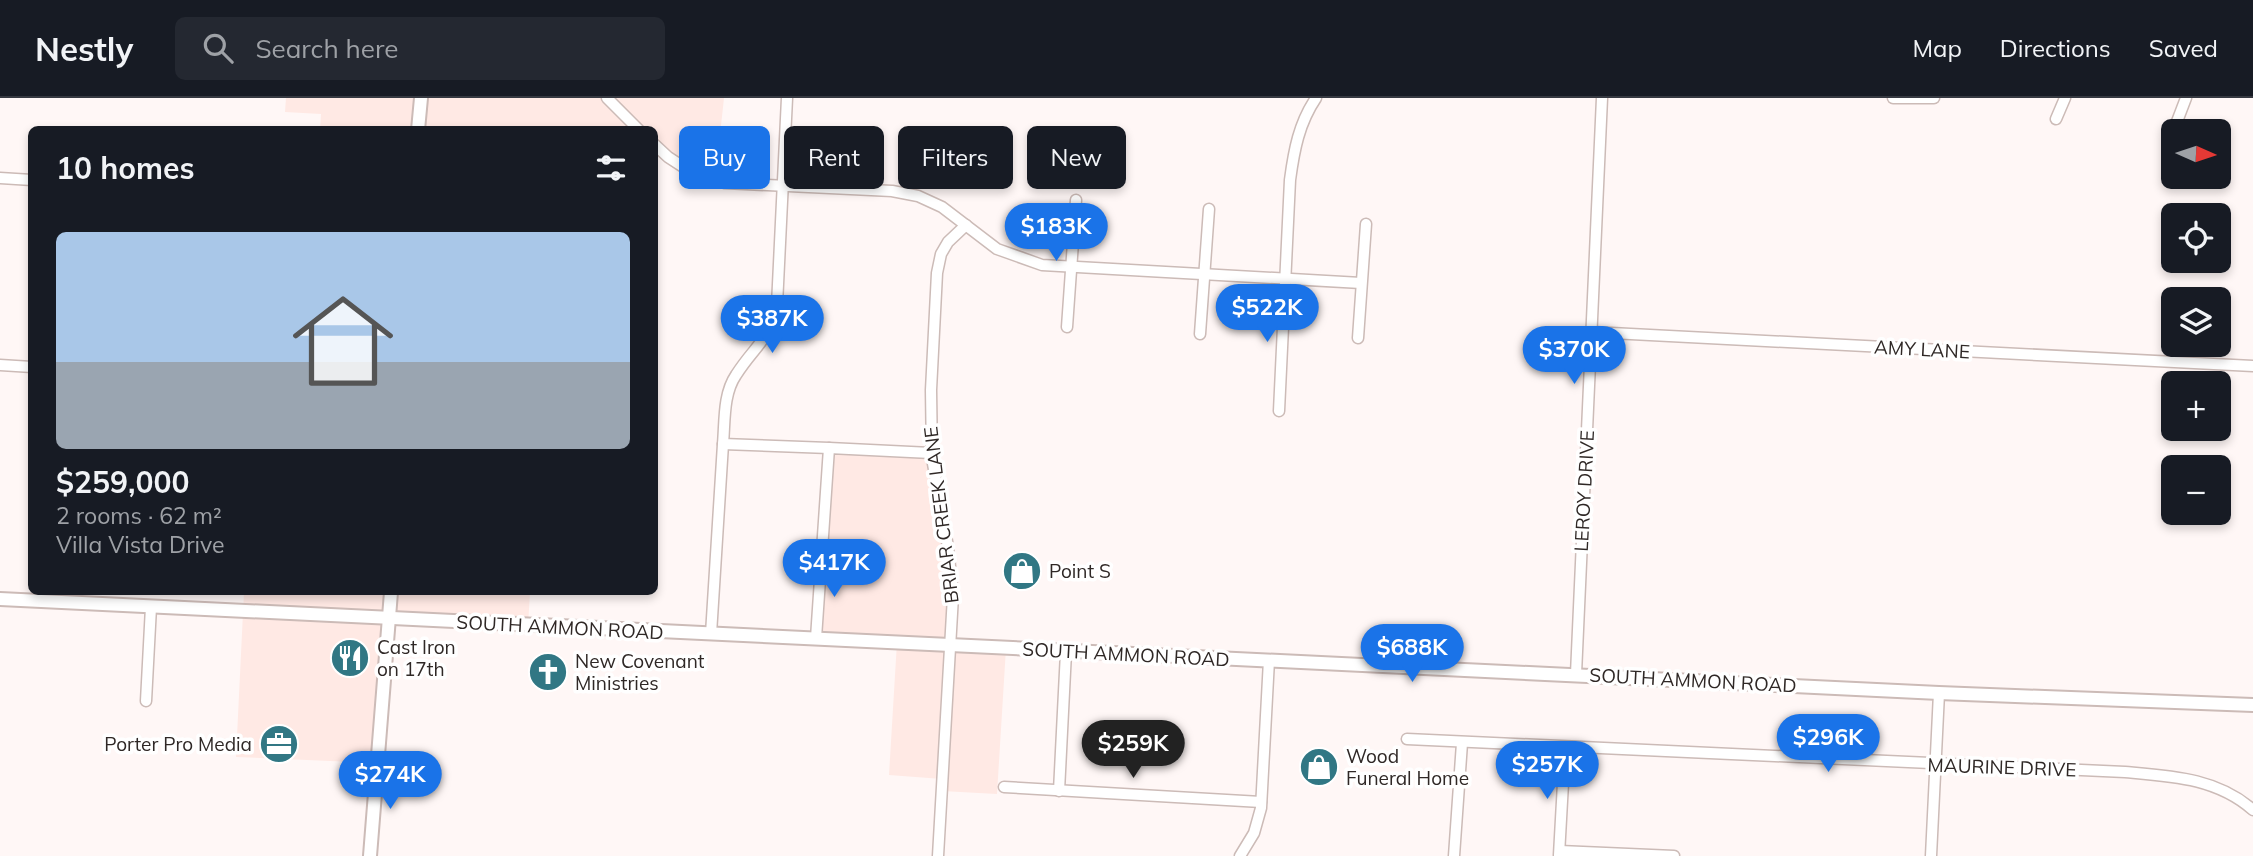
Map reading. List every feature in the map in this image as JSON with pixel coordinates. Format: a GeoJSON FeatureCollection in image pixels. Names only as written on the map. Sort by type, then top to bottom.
{"type":"FeatureCollection","features":[{"type":"Feature","properties":{"kind":"main road"},"geometry":{"type":"LineString","coordinates":[[418,126],[421,98]]}},
{"type":"Feature","properties":{"kind":"main road"},"geometry":{"type":"LineString","coordinates":[[370,856],[391,595]]}},
{"type":"Feature","properties":{"kind":"main road","name":"SOUTH AMMON ROAD"},"geometry":{"type":"LineString","coordinates":[[0,600],[1939,693],[2253,705]]}},
{"type":"Feature","properties":{"kind":"street"},"geometry":{"type":"LineString","coordinates":[[607,98],[635,126]]}},
{"type":"Feature","properties":{"kind":"street"},"geometry":{"type":"LineString","coordinates":[[711,634],[726,403],[735,375],[764,341],[773,324],[777,305],[787,98]]}},
{"type":"Feature","properties":{"kind":"street"},"geometry":{"type":"LineString","coordinates":[[1279,411],[1293,153],[1301,124],[1316,98]]}},
{"type":"Feature","properties":{"kind":"street","name":"LEROY DRIVE"},"geometry":{"type":"LineString","coordinates":[[1576,674],[1602,98]]}},
{"type":"Feature","properties":{"kind":"street"},"geometry":{"type":"LineString","coordinates":[[1893,98],[1934,98]]}},
{"type":"Feature","properties":{"kind":"street"},"geometry":{"type":"LineString","coordinates":[[2056,119],[2065,98]]}},
{"type":"Feature","properties":{"kind":"street"},"geometry":{"type":"LineString","coordinates":[[2178,119],[2186,98]]}},
{"type":"Feature","properties":{"kind":"street"},"geometry":{"type":"LineString","coordinates":[[658,148],[691,172],[715,181],[892,191],[918,196],[942,207],[997,249],[1042,265],[1361,283]]}},
{"type":"Feature","properties":{"kind":"street"},"geometry":{"type":"LineString","coordinates":[[0,178],[28,180]]}},
{"type":"Feature","properties":{"kind":"street"},"geometry":{"type":"LineString","coordinates":[[1067,327],[1076,200]]}},
{"type":"Feature","properties":{"kind":"street"},"geometry":{"type":"LineString","coordinates":[[1200,334],[1209,209]]}},
{"type":"Feature","properties":{"kind":"street"},"geometry":{"type":"LineString","coordinates":[[1358,338],[1366,224]]}},
{"type":"Feature","properties":{"kind":"street","name":"BRIAR CREEK LANE"},"geometry":{"type":"LineString","coordinates":[[938,856],[953,596],[948,547],[931,453],[929,417],[937,273],[941,254],[948,242],[966,225]]}},
{"type":"Feature","properties":{"kind":"street","name":"AMY LANE"},"geometry":{"type":"LineString","coordinates":[[1592,332],[2253,366]]}},
{"type":"Feature","properties":{"kind":"street"},"geometry":{"type":"LineString","coordinates":[[0,365],[28,367]]}},
{"type":"Feature","properties":{"kind":"street"},"geometry":{"type":"LineString","coordinates":[[723,444],[931,453]]}},
{"type":"Feature","properties":{"kind":"street"},"geometry":{"type":"LineString","coordinates":[[816,638],[829,448]]}},
{"type":"Feature","properties":{"kind":"street"},"geometry":{"type":"LineString","coordinates":[[146,701],[151,607]]}},
{"type":"Feature","properties":{"kind":"street"},"geometry":{"type":"LineString","coordinates":[[1059,791],[1066,652]]}},
{"type":"Feature","properties":{"kind":"street"},"geometry":{"type":"LineString","coordinates":[[1246,854],[1258,821],[1261,802],[1269,660]]}},
{"type":"Feature","properties":{"kind":"street"},"geometry":{"type":"LineString","coordinates":[[1931,856],[1939,693]]}},
{"type":"Feature","properties":{"kind":"street","name":"MAURINE DRIVE"},"geometry":{"type":"LineString","coordinates":[[1407,739],[2125,772],[2183,778],[2217,787],[2243,801],[2253,810]]}},
{"type":"Feature","properties":{"kind":"street"},"geometry":{"type":"LineString","coordinates":[[1454,856],[1462,743]]}},
{"type":"Feature","properties":{"kind":"street"},"geometry":{"type":"LineString","coordinates":[[1565,747],[1559,853],[1674,856]]}},
{"type":"Feature","properties":{"kind":"street"},"geometry":{"type":"LineString","coordinates":[[1004,787],[1261,802]]}},
{"type":"Feature","properties":{"kind":"shaded area"},"geometry":{"type":"Polygon","coordinates":[[[286,98],[724,98],[721,126],[679,126],[679,163],[658,146],[658,126],[320,126],[321,114],[285,112],[286,98]]]}},
{"type":"Feature","properties":{"kind":"shaded area"},"geometry":{"type":"Polygon","coordinates":[[[827,443],[931,450],[948,547],[952,645],[1006,648],[997,794],[942,791],[942,779],[889,775],[897,642],[816,638],[827,443]]]}},
{"type":"Feature","properties":{"kind":"shaded area"},"geometry":{"type":"Polygon","coordinates":[[[244,595],[530,595],[528,626],[389,619],[377,763],[236,757],[244,595]]]}},
{"type":"Feature","properties":{"kind":"place","name":"Point S"},"geometry":{"type":"Point","coordinates":[1022,571]}},
{"type":"Feature","properties":{"kind":"place","name":"Cast Iron on 17th"},"geometry":{"type":"Point","coordinates":[350,658]}},
{"type":"Feature","properties":{"kind":"place","name":"New Covenant Ministries"},"geometry":{"type":"Point","coordinates":[548,672]}},
{"type":"Feature","properties":{"kind":"place","name":"Porter Pro Media"},"geometry":{"type":"Point","coordinates":[279,744]}},
{"type":"Feature","properties":{"kind":"place","name":"Wood Funeral Home"},"geometry":{"type":"Point","coordinates":[1319,767]}}]}
